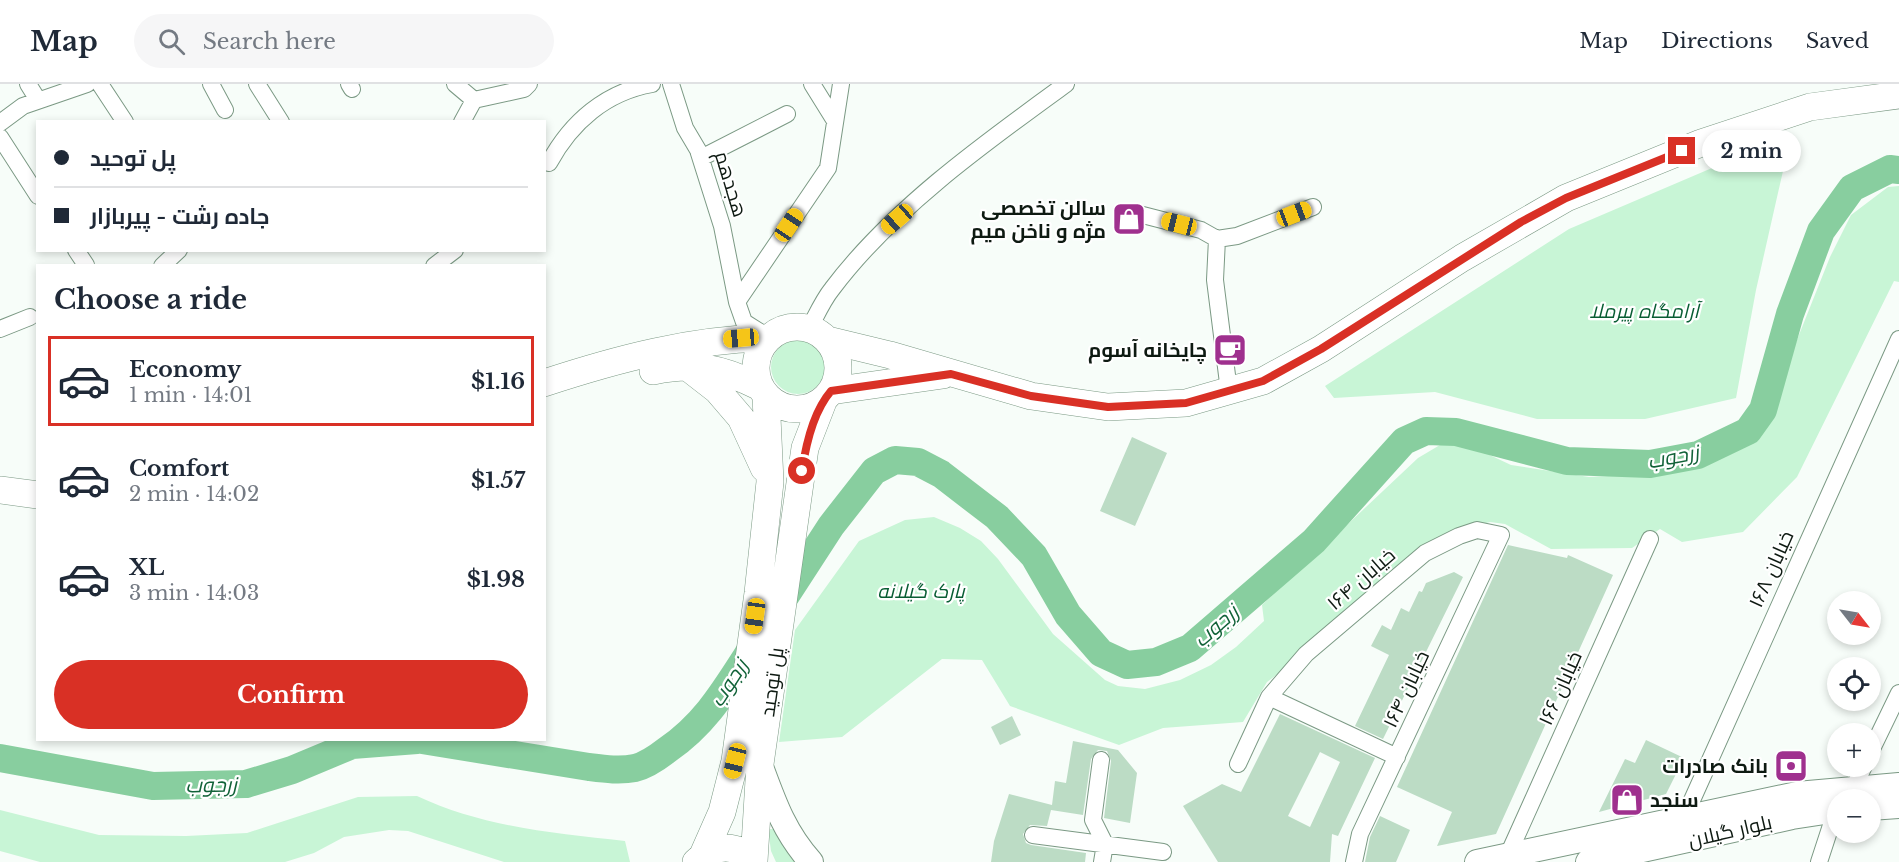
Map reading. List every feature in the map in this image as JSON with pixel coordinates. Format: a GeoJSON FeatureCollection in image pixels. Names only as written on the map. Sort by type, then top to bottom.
{"type":"FeatureCollection","features":[{"type":"Feature","properties":{"kind":"main road"},"geometry":{"type":"LineString","coordinates":[[546,382],[644,354],[723,340],[769,338],[788,328],[1031,396],[1108,407],[1186,403],[1263,381],[1321,349],[1462,258],[1566,198],[1701,143],[1810,107],[1859,92],[1899,95]]}},
{"type":"Feature","properties":{"kind":"main road"},"geometry":{"type":"LineString","coordinates":[[546,398],[607,379],[684,364],[735,375],[763,392],[774,403],[794,410],[815,405],[828,395],[836,381],[837,360],[818,335]]}},
{"type":"Feature","properties":{"kind":"main road"},"geometry":{"type":"LineString","coordinates":[[763,392],[755,366],[757,356],[769,338]]}},
{"type":"Feature","properties":{"kind":"main road"},"geometry":{"type":"LineString","coordinates":[[684,364],[717,390],[741,418],[770,482]]}},
{"type":"Feature","properties":{"kind":"main road"},"geometry":{"type":"LineString","coordinates":[[828,395],[951,374]]}},
{"type":"Feature","properties":{"kind":"main road","name":"پل توحید"},"geometry":{"type":"LineString","coordinates":[[698,860],[722,812],[735,761],[758,593],[770,482],[770,452],[763,392]]}},
{"type":"Feature","properties":{"kind":"main road","name":"پل توحید"},"geometry":{"type":"LineString","coordinates":[[754,862],[760,764],[805,448],[828,395]]}},
{"type":"Feature","properties":{"kind":"main road"},"geometry":{"type":"LineString","coordinates":[[770,452],[775,436],[789,430],[799,434],[805,448]]}},
{"type":"Feature","properties":{"kind":"main road"},"geometry":{"type":"LineString","coordinates":[[0,477],[36,482]]}},
{"type":"Feature","properties":{"kind":"main road"},"geometry":{"type":"LineString","coordinates":[[0,490],[36,495]]}},
{"type":"Feature","properties":{"kind":"main road"},"geometry":{"type":"LineString","coordinates":[[760,764],[792,841],[811,862]]}},
{"type":"Feature","properties":{"kind":"main road","name":"بلوار گیلان"},"geometry":{"type":"LineString","coordinates":[[1477,862],[1797,794],[1859,777],[1899,785]]}},
{"type":"Feature","properties":{"kind":"main road"},"geometry":{"type":"LineString","coordinates":[[1881,807],[1899,806]]}},
{"type":"Feature","properties":{"kind":"main road","name":"بلوار گیلان"},"geometry":{"type":"LineString","coordinates":[[1588,862],[1664,854],[1792,817],[1827,812]]}},
{"type":"Feature","properties":{"kind":"main road"},"geometry":{"type":"LineString","coordinates":[[698,860],[720,848],[730,848],[739,850],[754,862]]}},
{"type":"Feature","properties":{"kind":"street"},"geometry":{"type":"LineString","coordinates":[[28,84],[38,100]]}},
{"type":"Feature","properties":{"kind":"street"},"geometry":{"type":"LineString","coordinates":[[0,123],[23,106],[87,84]]}},
{"type":"Feature","properties":{"kind":"street"},"geometry":{"type":"LineString","coordinates":[[100,84],[124,120]]}},
{"type":"Feature","properties":{"kind":"street"},"geometry":{"type":"LineString","coordinates":[[211,84],[225,110]]}},
{"type":"Feature","properties":{"kind":"street"},"geometry":{"type":"LineString","coordinates":[[257,84],[275,120]]}},
{"type":"Feature","properties":{"kind":"street"},"geometry":{"type":"LineString","coordinates":[[455,84],[474,100]]}},
{"type":"Feature","properties":{"kind":"street"},"geometry":{"type":"LineString","coordinates":[[463,120],[474,100],[524,89],[529,84]]}},
{"type":"Feature","properties":{"kind":"street"},"geometry":{"type":"LineString","coordinates":[[549,163],[559,144],[578,122],[605,101],[631,88],[652,84]]}},
{"type":"Feature","properties":{"kind":"street","name":"هجدهم"},"geometry":{"type":"LineString","coordinates":[[671,84],[685,128],[701,158],[722,226],[737,302],[744,322],[769,338]]}},
{"type":"Feature","properties":{"kind":"street"},"geometry":{"type":"LineString","coordinates":[[812,84],[835,121]]}},
{"type":"Feature","properties":{"kind":"street"},"geometry":{"type":"LineString","coordinates":[[737,302],[828,168],[841,84]]}},
{"type":"Feature","properties":{"kind":"street"},"geometry":{"type":"LineString","coordinates":[[818,335],[830,290],[881,232],[991,138],[1066,84]]}},
{"type":"Feature","properties":{"kind":"street"},"geometry":{"type":"LineString","coordinates":[[701,158],[787,114]]}},
{"type":"Feature","properties":{"kind":"street"},"geometry":{"type":"LineString","coordinates":[[0,137],[36,193]]}},
{"type":"Feature","properties":{"kind":"street"},"geometry":{"type":"LineString","coordinates":[[1135,213],[1201,230],[1217,239],[1237,236],[1313,207]]}},
{"type":"Feature","properties":{"kind":"street"},"geometry":{"type":"LineString","coordinates":[[1217,239],[1215,280],[1229,391]]}},
{"type":"Feature","properties":{"kind":"street"},"geometry":{"type":"LineString","coordinates":[[164,264],[177,252]]}},
{"type":"Feature","properties":{"kind":"street"},"geometry":{"type":"LineString","coordinates":[[437,264],[452,252]]}},
{"type":"Feature","properties":{"kind":"street"},"geometry":{"type":"LineString","coordinates":[[0,329],[30,317]]}},
{"type":"Feature","properties":{"kind":"street","name":"خیابان ۱۶۸"},"geometry":{"type":"LineString","coordinates":[[1684,818],[1899,339]]}},
{"type":"Feature","properties":{"kind":"street","name":"خیابان ۱۶۴"},"geometry":{"type":"LineString","coordinates":[[1238,764],[1269,698],[1306,654],[1425,553],[1477,530],[1501,535]]}},
{"type":"Feature","properties":{"kind":"street","name":"۱۶۴ خیابان"},"geometry":{"type":"LineString","coordinates":[[1354,862],[1360,834],[1501,535]]}},
{"type":"Feature","properties":{"kind":"street","name":"خیابان ۱۶۶"},"geometry":{"type":"LineString","coordinates":[[1508,855],[1650,539]]}},
{"type":"Feature","properties":{"kind":"street"},"geometry":{"type":"LineString","coordinates":[[1881,730],[1899,693]]}},
{"type":"Feature","properties":{"kind":"street"},"geometry":{"type":"LineString","coordinates":[[1269,698],[1397,757]]}},
{"type":"Feature","properties":{"kind":"street"},"geometry":{"type":"LineString","coordinates":[[1101,760],[1093,820],[1105,844],[1102,862]]}},
{"type":"Feature","properties":{"kind":"street"},"geometry":{"type":"LineString","coordinates":[[1034,835],[1163,852]]}},
{"type":"Feature","properties":{"kind":"street"},"geometry":{"type":"LineString","coordinates":[[1820,862],[1827,841]]}},
{"type":"Feature","properties":{"kind":"green space","name":"آرامگاه پیرملا"},"geometry":{"type":"Polygon","coordinates":[[[1790,140],[1756,290],[1736,398],[1645,419],[1537,419],[1435,392],[1334,398],[1325,386],[1569,229],[1719,165],[1790,140]]]}},
{"type":"Feature","properties":{"kind":"green space","name":"پارک گیلانه"},"geometry":{"type":"Polygon","coordinates":[[[1899,186],[1899,282],[1894,281],[1797,477],[1743,532],[1682,542],[1660,529],[1632,548],[1551,549],[1505,524],[1490,522],[1466,528],[1267,682],[1243,722],[1163,728],[1119,745],[1010,706],[982,660],[942,659],[842,737],[779,742],[795,630],[859,541],[905,520],[934,517],[960,528],[981,541],[998,559],[1053,634],[1105,680],[1118,686],[1145,689],[1180,680],[1211,665],[1236,647],[1264,621],[1262,605],[1418,458],[1445,442],[1477,449],[1511,465],[1589,477],[1668,473],[1699,464],[1728,450],[1765,420],[1830,257],[1851,215],[1888,187],[1899,186]]]}},
{"type":"Feature","properties":{"kind":"green space"},"geometry":{"type":"Polygon","coordinates":[[[793,340],[803,340],[813,344],[821,352],[825,367],[821,382],[813,390],[803,394],[793,394],[783,390],[775,382],[771,372],[771,362],[775,352],[783,344],[793,340]]]}},
{"type":"Feature","properties":{"kind":"green space"},"geometry":{"type":"Polygon","coordinates":[[[417,796],[442,807],[493,822],[625,841],[630,862],[504,862],[408,831],[389,830],[344,837],[314,853],[285,862],[40,862],[0,851],[0,810],[99,835],[186,836],[247,833],[358,797],[417,796]]]}},
{"type":"Feature","properties":{"kind":"green space"},"geometry":{"type":"Polygon","coordinates":[[[768,829],[773,829],[796,862],[776,862],[771,851],[768,829]]]}},
{"type":"Feature","properties":{"kind":"building"},"geometry":{"type":"Polygon","coordinates":[[[1132,437],[1167,453],[1135,526],[1100,511],[1132,437]]]}},
{"type":"Feature","properties":{"kind":"building"},"geometry":{"type":"Polygon","coordinates":[[[1508,545],[1567,558],[1568,555],[1613,575],[1496,834],[1437,846],[1452,812],[1397,787],[1508,545]]]}},
{"type":"Feature","properties":{"kind":"building"},"geometry":{"type":"Polygon","coordinates":[[[1454,572],[1463,577],[1383,739],[1355,726],[1389,655],[1371,646],[1382,625],[1391,630],[1401,608],[1409,612],[1419,591],[1422,592],[1426,583],[1454,572]]]}},
{"type":"Feature","properties":{"kind":"building"},"geometry":{"type":"Polygon","coordinates":[[[1280,714],[1375,758],[1338,836],[1332,834],[1330,862],[1218,862],[1183,806],[1222,784],[1241,792],[1280,714]],[[1320,752],[1288,816],[1310,827],[1340,762],[1320,752]]]}},
{"type":"Feature","properties":{"kind":"building"},"geometry":{"type":"Polygon","coordinates":[[[1012,716],[1021,735],[1000,745],[991,727],[1012,716]]]}},
{"type":"Feature","properties":{"kind":"building"},"geometry":{"type":"Polygon","coordinates":[[[1646,740],[1684,758],[1666,794],[1599,812],[1625,759],[1635,763],[1646,740]]]}},
{"type":"Feature","properties":{"kind":"building"},"geometry":{"type":"Polygon","coordinates":[[[1073,741],[1118,750],[1137,773],[1130,823],[1104,818],[1111,761],[1107,751],[1098,750],[1091,759],[1083,815],[1051,810],[1047,826],[1030,825],[1023,834],[1026,843],[1031,845],[1086,853],[1085,862],[991,862],[994,841],[1009,794],[1052,805],[1055,781],[1066,783],[1073,741]]]}},
{"type":"Feature","properties":{"kind":"building"},"geometry":{"type":"Polygon","coordinates":[[[1380,816],[1410,830],[1396,862],[1365,862],[1370,837],[1380,816]]]}},
{"type":"Feature","properties":{"kind":"waterway","name":"زرجوب"},"geometry":{"type":"LineString","coordinates":[[781,603],[831,526],[874,471],[895,460],[918,462],[941,474],[997,517],[1034,556],[1068,615],[1101,653],[1127,665],[1156,662],[1190,648],[1314,541],[1404,441],[1426,431],[1456,432],[1567,461],[1650,464],[1698,455],[1748,431],[1763,410],[1790,314],[1821,231],[1852,188],[1890,169],[1899,170]]}},
{"type":"Feature","properties":{"kind":"waterway","name":"زرجوب"},"geometry":{"type":"LineString","coordinates":[[428,741],[589,767],[618,770],[635,768],[656,758],[694,728],[716,702],[754,645]]}},
{"type":"Feature","properties":{"kind":"waterway","name":"زرجوب"},"geometry":{"type":"LineString","coordinates":[[0,758],[153,786],[246,784],[292,770],[352,745],[404,741]]}},
{"type":"Feature","properties":{"kind":"place","name":"سالن تخصصی مژه و ناخن میم"},"geometry":{"type":"Point","coordinates":[1129,219]}},
{"type":"Feature","properties":{"kind":"place","name":"چایخانه آسوم"},"geometry":{"type":"Point","coordinates":[1230,350]}},
{"type":"Feature","properties":{"kind":"place","name":"بانک صادرات"},"geometry":{"type":"Point","coordinates":[1791,766]}},
{"type":"Feature","properties":{"kind":"place","name":"سنجد"},"geometry":{"type":"Point","coordinates":[1627,800]}},
{"type":"Feature","properties":{"kind":"route"},"geometry":{"type":"LineString","coordinates":[[802,471],[805,448],[811,430],[824,399],[831,391],[951,374],[1031,396],[1108,407],[1186,403],[1263,381],[1321,349],[1521,222],[1566,198],[1682,151]]}}]}
